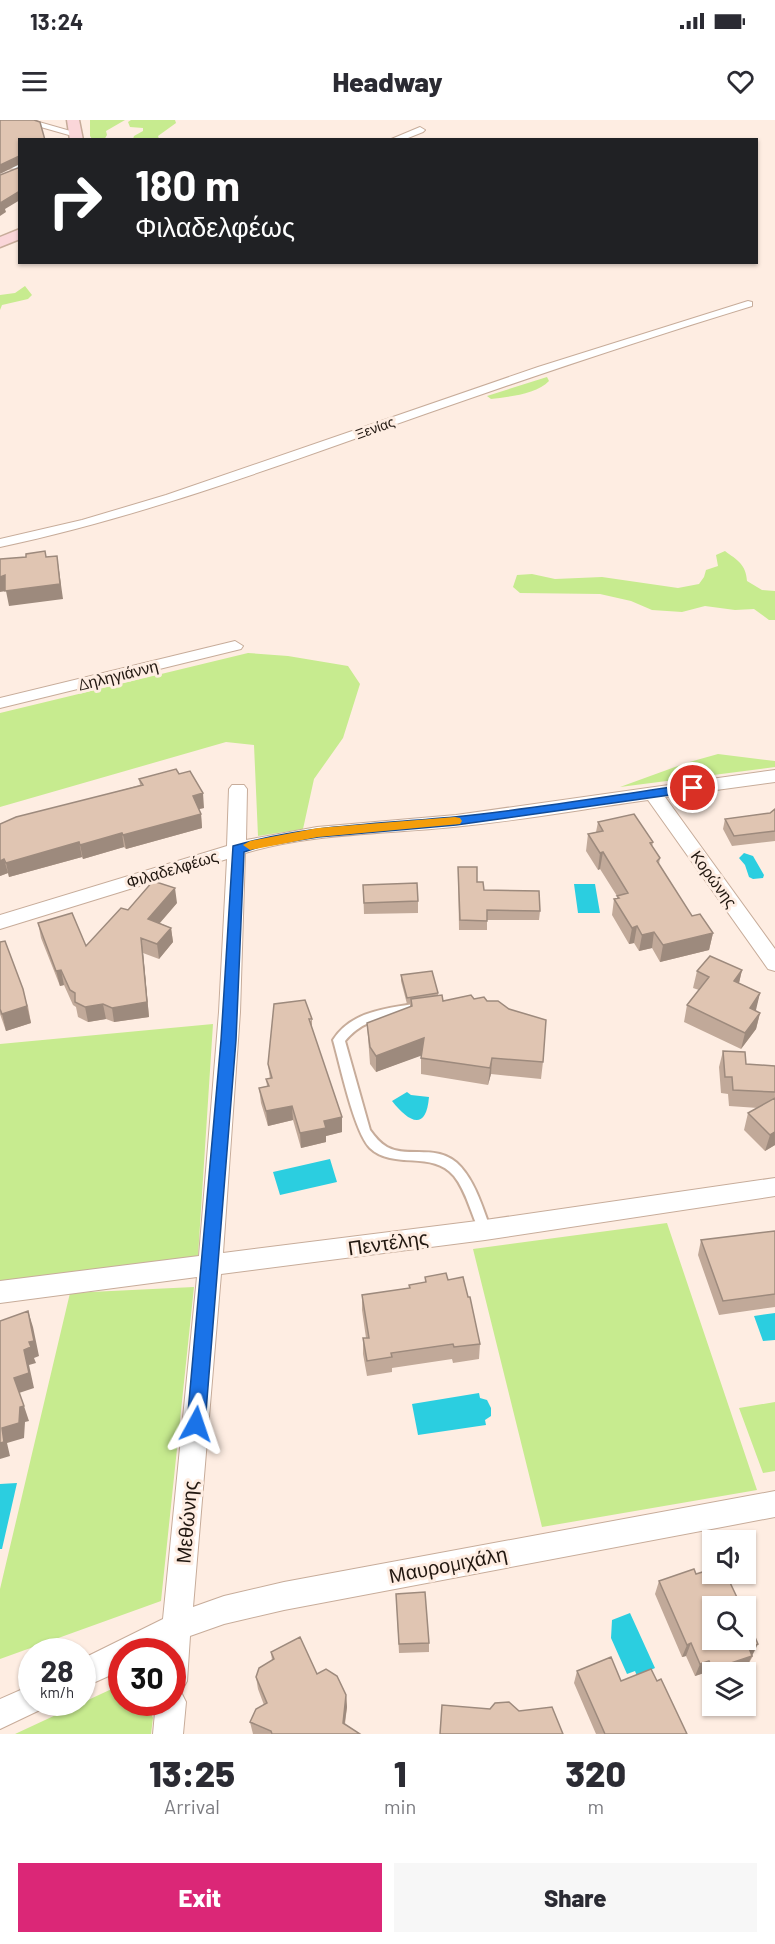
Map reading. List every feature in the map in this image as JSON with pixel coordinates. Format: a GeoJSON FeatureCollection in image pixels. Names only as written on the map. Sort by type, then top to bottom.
{"type":"FeatureCollection","features":[{"type":"Feature","properties":{"kind":"street"},"geometry":{"type":"LineString","coordinates":[[21,120],[76,137],[73,120]]}},
{"type":"Feature","properties":{"kind":"street"},"geometry":{"type":"LineString","coordinates":[[398,138],[420,130]]}},
{"type":"Feature","properties":{"kind":"street"},"geometry":{"type":"LineString","coordinates":[[0,165],[18,167]]}},
{"type":"Feature","properties":{"kind":"street"},"geometry":{"type":"LineString","coordinates":[[10,174],[18,168]]}},
{"type":"Feature","properties":{"kind":"street"},"geometry":{"type":"LineString","coordinates":[[0,243],[18,234]]}},
{"type":"Feature","properties":{"kind":"street","name":"Ξενίας"},"geometry":{"type":"LineString","coordinates":[[0,543],[74,527],[195,492],[631,340],[748,304]]}},
{"type":"Feature","properties":{"kind":"street","name":"Δηληγιάννη"},"geometry":{"type":"LineString","coordinates":[[0,703],[235,646]]}},
{"type":"Feature","properties":{"kind":"street","name":"Φιλαδελφέως"},"geometry":{"type":"LineString","coordinates":[[0,922],[261,842],[318,833],[456,821],[775,776]]}},
{"type":"Feature","properties":{"kind":"street","name":"Μεθώνης"},"geometry":{"type":"LineString","coordinates":[[176,1638],[211,1267],[229,1040],[238,789]]}},
{"type":"Feature","properties":{"kind":"street","name":"Κορώνης"},"geometry":{"type":"LineString","coordinates":[[653,794],[775,964]]}},
{"type":"Feature","properties":{"kind":"street","name":"Πεντέλης"},"geometry":{"type":"LineString","coordinates":[[0,1292],[211,1267],[775,1188]]}},
{"type":"Feature","properties":{"kind":"street","name":"Μαυρομιχάλη"},"geometry":{"type":"LineString","coordinates":[[155,1638],[177,1627],[224,1610],[284,1596],[775,1504]]}},
{"type":"Feature","properties":{"kind":"street"},"geometry":{"type":"LineString","coordinates":[[0,1714],[18,1706]]}},
{"type":"Feature","properties":{"kind":"street"},"geometry":{"type":"LineString","coordinates":[[168,1734],[170,1716]]}},
{"type":"Feature","properties":{"kind":"lane"},"geometry":{"type":"LineString","coordinates":[[426,1006],[364,1018],[349,1027],[339,1040],[365,1131],[372,1144],[381,1150],[439,1158],[452,1166],[461,1177],[485,1230]]}},
{"type":"Feature","properties":{"kind":"green space"},"geometry":{"type":"Polygon","coordinates":[[[90,120],[125,120],[106,131],[105,138],[91,138],[90,120]]]}},
{"type":"Feature","properties":{"kind":"green space"},"geometry":{"type":"Polygon","coordinates":[[[131,120],[175,120],[176,123],[158,136],[159,138],[133,138],[143,131],[143,128],[130,127],[128,122],[131,120]]]}},
{"type":"Feature","properties":{"kind":"green space"},"geometry":{"type":"Polygon","coordinates":[[[25,286],[32,295],[28,299],[2,305],[0,310],[0,295],[15,293],[25,286]]]}},
{"type":"Feature","properties":{"kind":"green space"},"geometry":{"type":"Polygon","coordinates":[[[547,377],[549,381],[530,392],[491,399],[487,396],[547,377]]]}},
{"type":"Feature","properties":{"kind":"green space"},"geometry":{"type":"Polygon","coordinates":[[[725,551],[743,566],[747,581],[762,590],[775,591],[775,620],[769,620],[754,609],[735,610],[705,606],[682,612],[652,610],[631,601],[600,594],[520,593],[513,587],[517,575],[532,574],[555,579],[602,577],[678,588],[699,584],[706,570],[718,566],[716,555],[725,551]]]}},
{"type":"Feature","properties":{"kind":"green space"},"geometry":{"type":"Polygon","coordinates":[[[248,653],[288,656],[348,666],[360,684],[343,738],[314,779],[303,829],[258,836],[254,745],[226,742],[0,807],[0,713],[248,653]]]}},
{"type":"Feature","properties":{"kind":"green space"},"geometry":{"type":"Polygon","coordinates":[[[718,754],[775,761],[775,767],[620,787],[686,763],[718,754]]]}},
{"type":"Feature","properties":{"kind":"green space"},"geometry":{"type":"Polygon","coordinates":[[[213,1024],[198,1256],[0,1281],[0,1044],[213,1024]]]}},
{"type":"Feature","properties":{"kind":"green space"},"geometry":{"type":"Polygon","coordinates":[[[667,1223],[757,1490],[542,1527],[473,1249],[667,1223]]]}},
{"type":"Feature","properties":{"kind":"green space"},"geometry":{"type":"Polygon","coordinates":[[[194,1287],[161,1601],[58,1638],[18,1638],[18,1653],[0,1659],[0,1589],[70,1293],[194,1287]]]}},
{"type":"Feature","properties":{"kind":"green space"},"geometry":{"type":"Polygon","coordinates":[[[775,1402],[775,1471],[763,1473],[739,1408],[775,1402]]]}},
{"type":"Feature","properties":{"kind":"green space"},"geometry":{"type":"Polygon","coordinates":[[[108,1691],[108,1716],[152,1716],[151,1734],[15,1734],[54,1716],[96,1716],[96,1696],[108,1691]]]}},
{"type":"Feature","properties":{"kind":"water"},"geometry":{"type":"Polygon","coordinates":[[[744,853],[753,856],[764,875],[763,878],[749,877],[745,865],[739,858],[744,853]]]}},
{"type":"Feature","properties":{"kind":"water"},"geometry":{"type":"Polygon","coordinates":[[[574,884],[595,884],[600,913],[578,913],[574,884]]]}},
{"type":"Feature","properties":{"kind":"water"},"geometry":{"type":"Polygon","coordinates":[[[407,1092],[411,1095],[429,1097],[424,1116],[420,1119],[410,1118],[392,1101],[407,1092]]]}},
{"type":"Feature","properties":{"kind":"water"},"geometry":{"type":"Polygon","coordinates":[[[330,1159],[337,1182],[280,1195],[273,1172],[330,1159]]]}},
{"type":"Feature","properties":{"kind":"water"},"geometry":{"type":"Polygon","coordinates":[[[775,1313],[775,1340],[763,1341],[754,1316],[775,1313]]]}},
{"type":"Feature","properties":{"kind":"water"},"geometry":{"type":"Polygon","coordinates":[[[479,1393],[480,1398],[487,1400],[491,1408],[491,1416],[485,1420],[486,1425],[418,1435],[412,1404],[479,1393]]]}},
{"type":"Feature","properties":{"kind":"water"},"geometry":{"type":"Polygon","coordinates":[[[17,1483],[2,1549],[0,1549],[0,1484],[17,1483]]]}},
{"type":"Feature","properties":{"kind":"water"},"geometry":{"type":"Polygon","coordinates":[[[630,1613],[655,1668],[637,1676],[635,1671],[627,1674],[611,1638],[612,1620],[630,1613]]]}},
{"type":"Feature","properties":{"kind":"building"},"geometry":{"type":"Polygon","coordinates":[[[0,120],[40,122],[44,138],[18,138],[18,156],[0,165],[0,120]]]}},
{"type":"Feature","properties":{"kind":"building"},"geometry":{"type":"Polygon","coordinates":[[[18,168],[18,192],[0,203],[0,175],[18,168]]]}},
{"type":"Feature","properties":{"kind":"building"},"geometry":{"type":"Polygon","coordinates":[[[45,551],[46,557],[57,556],[60,584],[5,591],[5,575],[0,577],[0,559],[26,557],[26,554],[45,551]]]}},
{"type":"Feature","properties":{"kind":"building"},"geometry":{"type":"Polygon","coordinates":[[[176,769],[179,774],[190,771],[203,793],[193,796],[201,814],[80,845],[79,842],[6,863],[4,859],[0,861],[0,824],[16,817],[143,785],[139,779],[176,769]]]}},
{"type":"Feature","properties":{"kind":"building"},"geometry":{"type":"Polygon","coordinates":[[[775,809],[775,831],[734,836],[725,819],[770,813],[775,809]]]}},
{"type":"Feature","properties":{"kind":"building"},"geometry":{"type":"Polygon","coordinates":[[[634,814],[653,842],[650,843],[660,858],[657,861],[692,916],[700,914],[713,933],[663,945],[654,932],[642,935],[637,926],[632,928],[614,899],[628,893],[603,852],[600,853],[588,834],[603,831],[598,822],[634,814]]]}},
{"type":"Feature","properties":{"kind":"building"},"geometry":{"type":"Polygon","coordinates":[[[458,867],[477,867],[477,882],[483,882],[484,890],[539,891],[540,911],[487,910],[487,921],[460,920],[458,867]]]}},
{"type":"Feature","properties":{"kind":"building"},"geometry":{"type":"Polygon","coordinates":[[[153,881],[175,888],[148,919],[171,928],[157,944],[141,938],[147,1002],[112,1008],[103,1004],[85,1007],[75,1002],[75,993],[70,990],[61,970],[56,971],[38,923],[72,913],[86,946],[121,908],[128,910],[153,881]]]}},
{"type":"Feature","properties":{"kind":"building"},"geometry":{"type":"Polygon","coordinates":[[[417,883],[418,901],[364,903],[363,885],[417,883]]]}},
{"type":"Feature","properties":{"kind":"building"},"geometry":{"type":"Polygon","coordinates":[[[5,941],[27,1006],[2,1014],[0,1009],[0,942],[5,941]]]}},
{"type":"Feature","properties":{"kind":"building"},"geometry":{"type":"Polygon","coordinates":[[[710,956],[742,970],[734,981],[760,993],[750,1008],[760,1013],[745,1033],[687,1005],[709,977],[697,971],[710,956]]]}},
{"type":"Feature","properties":{"kind":"building"},"geometry":{"type":"Polygon","coordinates":[[[432,971],[438,993],[407,998],[401,975],[432,971]]]}},
{"type":"Feature","properties":{"kind":"building"},"geometry":{"type":"Polygon","coordinates":[[[442,995],[443,1001],[471,995],[474,999],[484,997],[487,1001],[498,1001],[509,1009],[546,1020],[543,1062],[492,1058],[490,1068],[421,1058],[424,1038],[376,1056],[370,1047],[367,1023],[412,1006],[411,999],[442,995]]]}},
{"type":"Feature","properties":{"kind":"building"},"geometry":{"type":"Polygon","coordinates":[[[305,1000],[312,1019],[309,1019],[342,1117],[324,1121],[326,1128],[300,1133],[292,1106],[266,1111],[259,1088],[269,1086],[266,1079],[272,1078],[268,1064],[274,1004],[305,1000]]]}},
{"type":"Feature","properties":{"kind":"building"},"geometry":{"type":"Polygon","coordinates":[[[723,1051],[745,1052],[746,1064],[775,1066],[775,1092],[733,1090],[732,1077],[725,1077],[723,1051]]]}},
{"type":"Feature","properties":{"kind":"building"},"geometry":{"type":"Polygon","coordinates":[[[775,1098],[775,1132],[770,1135],[748,1113],[775,1098]]]}},
{"type":"Feature","properties":{"kind":"building"},"geometry":{"type":"Polygon","coordinates":[[[775,1231],[775,1294],[723,1301],[701,1240],[775,1231]]]}},
{"type":"Feature","properties":{"kind":"building"},"geometry":{"type":"Polygon","coordinates":[[[446,1273],[448,1280],[463,1277],[468,1297],[470,1297],[480,1344],[454,1347],[453,1344],[391,1353],[392,1357],[367,1361],[363,1338],[369,1338],[362,1295],[410,1288],[409,1285],[426,1282],[425,1277],[446,1273]]]}},
{"type":"Feature","properties":{"kind":"building"},"geometry":{"type":"Polygon","coordinates":[[[28,1311],[34,1341],[29,1342],[31,1347],[24,1350],[29,1373],[14,1378],[24,1406],[20,1407],[19,1423],[2,1428],[4,1442],[0,1443],[0,1321],[28,1311]]]}},
{"type":"Feature","properties":{"kind":"building"},"geometry":{"type":"Polygon","coordinates":[[[694,1569],[696,1574],[702,1572],[702,1584],[731,1584],[736,1596],[702,1596],[702,1650],[750,1650],[752,1656],[734,1662],[709,1661],[700,1664],[691,1643],[687,1645],[659,1581],[694,1569]]]}},
{"type":"Feature","properties":{"kind":"building"},"geometry":{"type":"Polygon","coordinates":[[[425,1592],[429,1643],[399,1644],[396,1594],[425,1592]]]}},
{"type":"Feature","properties":{"kind":"building"},"geometry":{"type":"Polygon","coordinates":[[[300,1637],[317,1674],[326,1669],[337,1676],[346,1695],[343,1723],[360,1734],[272,1734],[271,1731],[250,1722],[256,1709],[267,1703],[256,1677],[259,1668],[274,1659],[271,1652],[300,1637]]]}},
{"type":"Feature","properties":{"kind":"building"},"geometry":{"type":"Polygon","coordinates":[[[611,1657],[621,1681],[651,1669],[657,1681],[661,1679],[687,1734],[605,1734],[577,1671],[611,1657]]]}},
{"type":"Feature","properties":{"kind":"building"},"geometry":{"type":"Polygon","coordinates":[[[509,1702],[519,1711],[552,1707],[563,1734],[440,1734],[442,1705],[490,1709],[495,1703],[509,1702]]]}},
{"type":"Feature","properties":{"kind":"slow traffic"},"geometry":{"type":"LineString","coordinates":[[250,845],[318,833],[455,821]]}},
{"type":"Feature","properties":{"kind":"route"},"geometry":{"type":"LineString","coordinates":[[196,1424],[229,1040],[237,849],[261,842],[318,833],[456,821],[693,788]]}}]}
